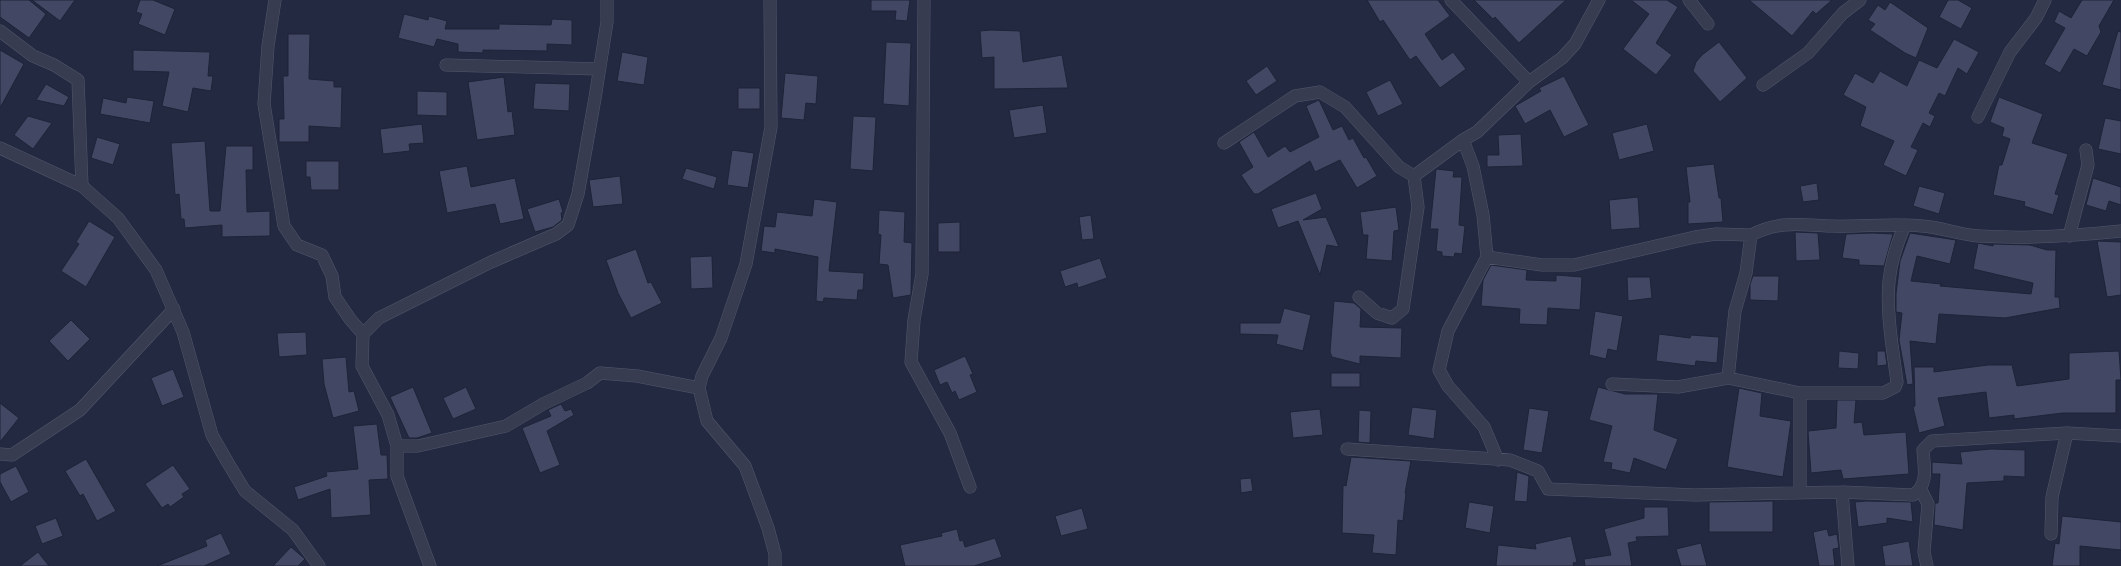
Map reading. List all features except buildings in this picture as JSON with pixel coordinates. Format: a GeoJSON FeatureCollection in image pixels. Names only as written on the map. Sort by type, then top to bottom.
{"type":"FeatureCollection","features":[{"type":"Feature","properties":{"kind":"street"},"geometry":{"type":"LineString","coordinates":[[276,0],[268,46],[264,104],[284,226],[297,245],[322,255],[332,276],[335,297],[350,319],[363,334],[362,366],[388,415],[396,446],[397,476],[430,566]]}},
{"type":"Feature","properties":{"kind":"street"},"geometry":{"type":"LineString","coordinates":[[363,334],[379,318],[491,262],[556,234],[568,225],[578,194],[600,69],[607,22],[607,0]]}},
{"type":"Feature","properties":{"kind":"street"},"geometry":{"type":"LineString","coordinates":[[770,0],[771,127],[748,257],[721,338],[702,376],[699,388],[707,421],[745,466],[768,528],[775,554],[775,566]]}},
{"type":"Feature","properties":{"kind":"street"},"geometry":{"type":"LineString","coordinates":[[924,0],[922,274],[914,320],[911,362],[950,433],[970,487]]}},
{"type":"Feature","properties":{"kind":"street"},"geometry":{"type":"LineString","coordinates":[[1451,0],[1529,82]]}},
{"type":"Feature","properties":{"kind":"street"},"geometry":{"type":"LineString","coordinates":[[1414,176],[1463,140],[1477,132],[1529,82],[1562,58],[1576,44],[1599,0]]}},
{"type":"Feature","properties":{"kind":"street"},"geometry":{"type":"LineString","coordinates":[[1689,0],[1708,24]]}},
{"type":"Feature","properties":{"kind":"street"},"geometry":{"type":"LineString","coordinates":[[1764,85],[1808,53],[1843,14],[1860,0]]}},
{"type":"Feature","properties":{"kind":"street"},"geometry":{"type":"LineString","coordinates":[[1978,116],[1997,74],[2010,52],[2036,18],[2045,0]]}},
{"type":"Feature","properties":{"kind":"street"},"geometry":{"type":"LineString","coordinates":[[0,31],[32,56],[54,65],[78,80],[82,186]]}},
{"type":"Feature","properties":{"kind":"street"},"geometry":{"type":"LineString","coordinates":[[446,65],[600,69]]}},
{"type":"Feature","properties":{"kind":"street"},"geometry":{"type":"LineString","coordinates":[[1224,143],[1295,96],[1320,92],[1345,108],[1399,167],[1414,176]]}},
{"type":"Feature","properties":{"kind":"street"},"geometry":{"type":"LineString","coordinates":[[1463,140],[1473,166],[1483,215],[1487,257],[1448,331],[1440,370],[1448,386],[1484,427],[1498,460]]}},
{"type":"Feature","properties":{"kind":"street"},"geometry":{"type":"LineString","coordinates":[[0,148],[82,186],[118,218],[156,270],[174,309],[183,332],[204,412],[215,440],[245,491],[293,530],[319,566]]}},
{"type":"Feature","properties":{"kind":"street"},"geometry":{"type":"LineString","coordinates":[[2069,236],[2088,165],[2086,150]]}},
{"type":"Feature","properties":{"kind":"street"},"geometry":{"type":"LineString","coordinates":[[1359,297],[1377,312],[1392,318],[1403,310],[1418,207],[1414,176]]}},
{"type":"Feature","properties":{"kind":"street"},"geometry":{"type":"LineString","coordinates":[[1487,257],[1542,265],[1574,265],[1695,237],[1716,234],[1751,235],[1765,228],[1778,225],[1905,225],[1922,226],[1978,236],[2069,236],[2121,231]]}},
{"type":"Feature","properties":{"kind":"street"},"geometry":{"type":"LineString","coordinates":[[1612,384],[1678,387],[1728,378],[1800,393],[1883,393],[1895,387],[1897,382],[1890,327],[1889,282],[1896,248],[1905,225]]}},
{"type":"Feature","properties":{"kind":"street"},"geometry":{"type":"LineString","coordinates":[[1728,378],[1735,311],[1746,273],[1751,235]]}},
{"type":"Feature","properties":{"kind":"street"},"geometry":{"type":"LineString","coordinates":[[0,454],[12,455],[80,410],[174,309]]}},
{"type":"Feature","properties":{"kind":"street"},"geometry":{"type":"LineString","coordinates":[[396,446],[418,446],[506,426],[543,404],[586,383],[600,373],[637,376],[699,388]]}},
{"type":"Feature","properties":{"kind":"street"},"geometry":{"type":"LineString","coordinates":[[1800,393],[1800,493]]}},
{"type":"Feature","properties":{"kind":"street"},"geometry":{"type":"LineString","coordinates":[[1347,449],[1510,460],[1538,471],[1548,489],[1695,495],[1842,492],[1913,495],[1921,490],[1925,482],[1923,450],[1932,441],[2067,432],[2121,436]]}},
{"type":"Feature","properties":{"kind":"street"},"geometry":{"type":"LineString","coordinates":[[2051,534],[2052,497],[2067,432]]}},
{"type":"Feature","properties":{"kind":"street"},"geometry":{"type":"LineString","coordinates":[[1921,490],[1928,504],[1924,544],[1927,566]]}},
{"type":"Feature","properties":{"kind":"street"},"geometry":{"type":"LineString","coordinates":[[1842,492],[1848,566]]}}]}
